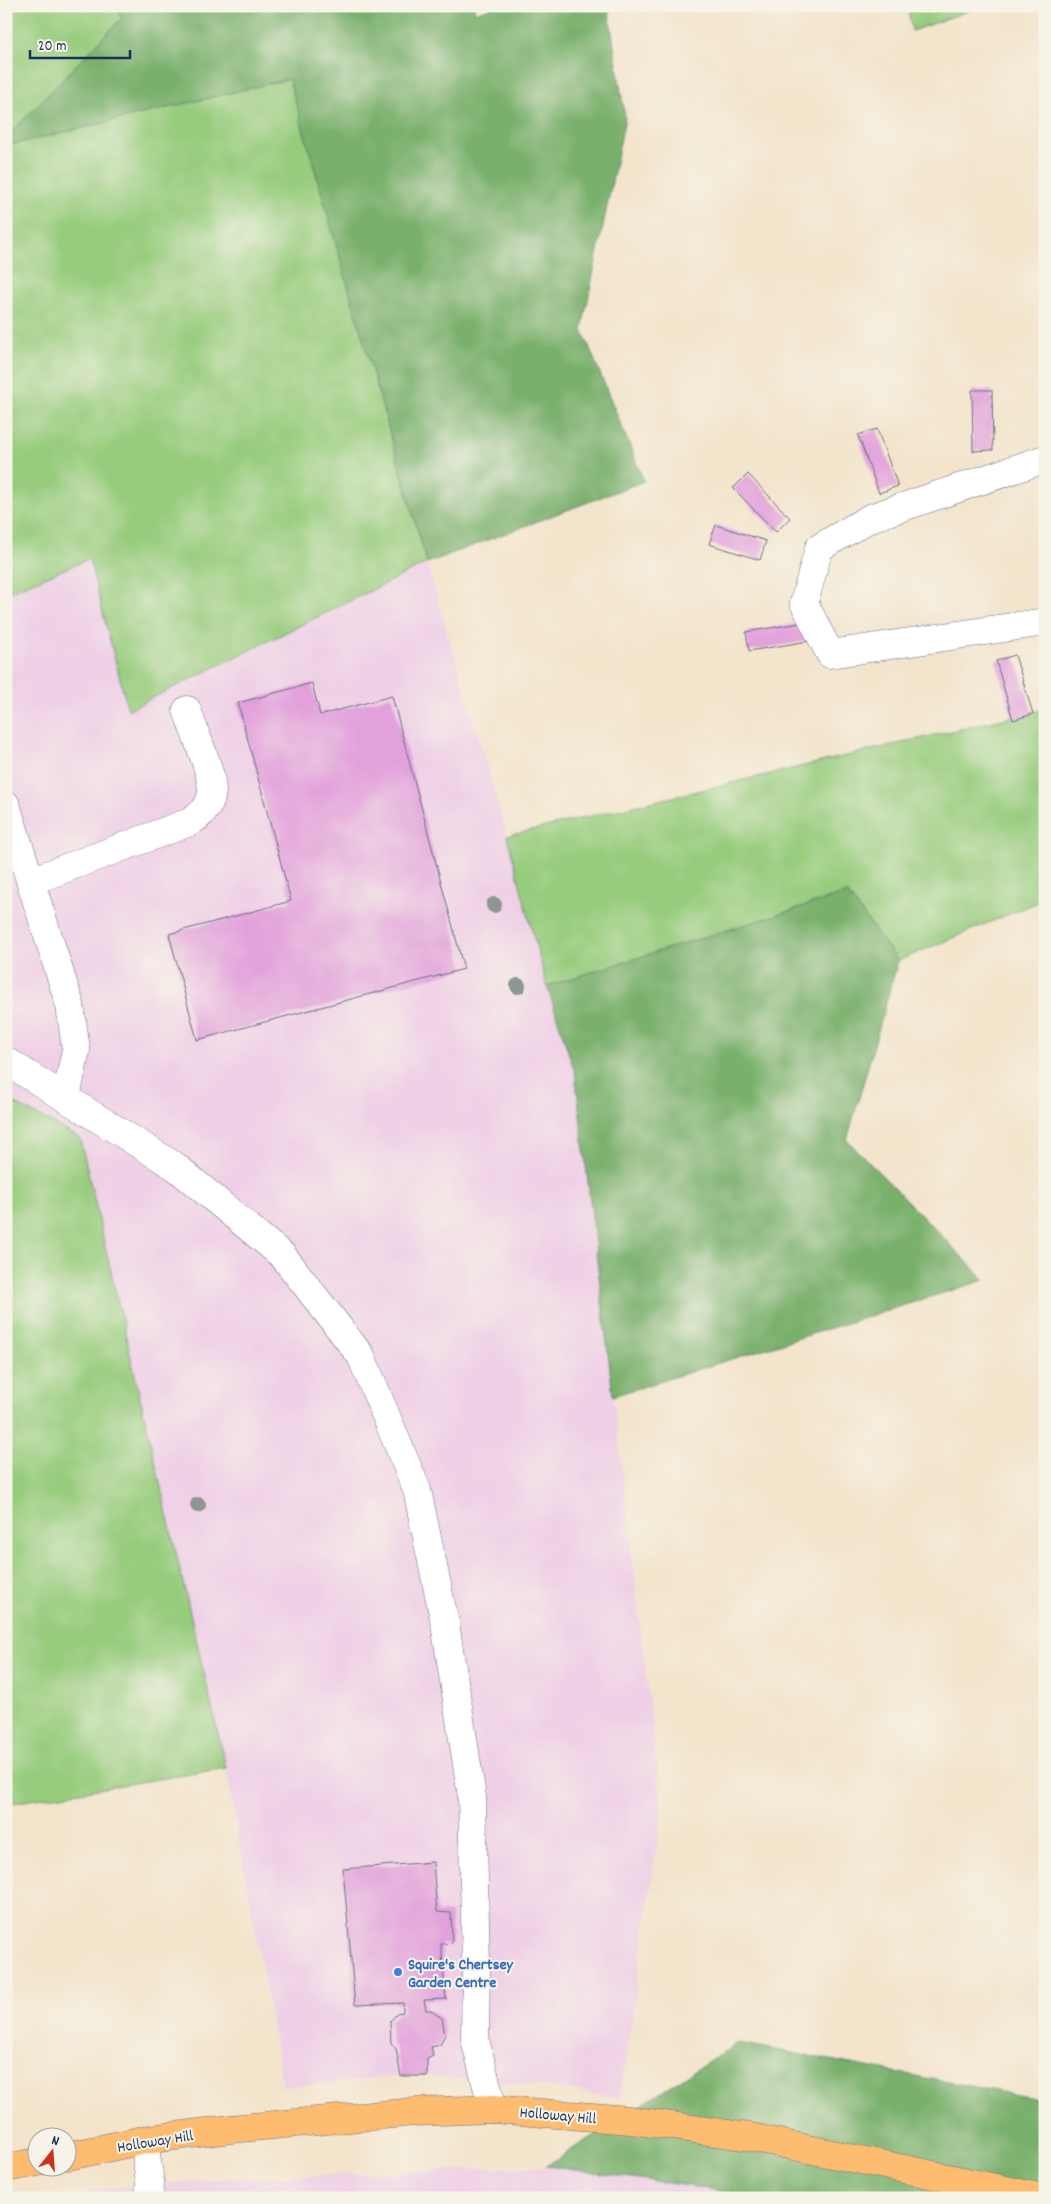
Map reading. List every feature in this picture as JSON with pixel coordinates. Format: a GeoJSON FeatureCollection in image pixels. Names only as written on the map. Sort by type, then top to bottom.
{"type":"FeatureCollection","features":[{"type":"Feature","properties":{"kind":"main road","name":"Holloway Hill"},"geometry":{"type":"LineString","coordinates":[[78,2154],[144,2140],[301,2121],[415,2112],[493,2109],[630,2120],[750,2137],[1044,2198]]}},
{"type":"Feature","properties":{"kind":"main road"},"geometry":{"type":"LineString","coordinates":[[6,2168],[28,2164]]}},
{"type":"Feature","properties":{"kind":"street"},"geometry":{"type":"LineString","coordinates":[[1045,459],[870,518],[819,548],[804,603],[830,654],[1045,622]]}},
{"type":"Feature","properties":{"kind":"street"},"geometry":{"type":"LineString","coordinates":[[31,881],[190,822],[205,811],[212,796],[212,781],[187,710]]}},
{"type":"Feature","properties":{"kind":"street"},"geometry":{"type":"LineString","coordinates":[[6,805],[70,1005],[76,1050],[66,1097]]}},
{"type":"Feature","properties":{"kind":"street"},"geometry":{"type":"LineString","coordinates":[[6,1061],[176,1166],[283,1256],[361,1356],[417,1490],[445,1623],[472,1797],[476,1965],[475,2040],[493,2109]]}},
{"type":"Feature","properties":{"kind":"street"},"geometry":{"type":"LineString","coordinates":[[144,2140],[150,2182],[148,2198]]}},
{"type":"Feature","properties":{"kind":"shaded area"},"geometry":{"type":"Polygon","coordinates":[[[89,558],[128,710],[427,563],[521,882],[547,986],[575,1073],[662,1810],[620,2098],[541,2086],[427,2076],[401,2076],[283,2087],[226,1768],[80,1138],[6,1099],[6,593],[89,558]]]}},
{"type":"Feature","properties":{"kind":"shaded area"},"geometry":{"type":"Polygon","coordinates":[[[546,2166],[753,2195],[757,2198],[90,2198],[91,2190],[203,2180],[546,2166]]]}},
{"type":"Feature","properties":{"kind":"green space"},"geometry":{"type":"Polygon","coordinates":[[[6,6],[113,6],[122,18],[6,138],[6,6]]]}},
{"type":"Feature","properties":{"kind":"green space"},"geometry":{"type":"Polygon","coordinates":[[[113,6],[475,6],[474,13],[497,6],[608,6],[625,118],[582,329],[644,481],[427,563],[289,79],[6,146],[6,138],[122,18],[113,6]]]}},
{"type":"Feature","properties":{"kind":"green space"},"geometry":{"type":"Polygon","coordinates":[[[907,6],[982,6],[912,31],[907,6]]]}},
{"type":"Feature","properties":{"kind":"green space"},"geometry":{"type":"Polygon","coordinates":[[[289,79],[427,563],[128,710],[89,559],[6,593],[6,146],[289,79]]]}},
{"type":"Feature","properties":{"kind":"green space"},"geometry":{"type":"Polygon","coordinates":[[[1045,709],[1045,899],[898,961],[847,893],[547,986],[507,836],[1045,709]]]}},
{"type":"Feature","properties":{"kind":"green space"},"geometry":{"type":"Polygon","coordinates":[[[847,893],[898,961],[847,1140],[985,1280],[613,1396],[575,1073],[547,986],[847,893]]]}},
{"type":"Feature","properties":{"kind":"green space"},"geometry":{"type":"Polygon","coordinates":[[[6,1099],[80,1138],[226,1768],[6,1804],[6,1099]]]}},
{"type":"Feature","properties":{"kind":"green space"},"geometry":{"type":"Polygon","coordinates":[[[738,2043],[1045,2100],[1045,2198],[757,2198],[753,2195],[546,2166],[738,2043]]]}},
{"type":"Feature","properties":{"kind":"building"},"geometry":{"type":"Polygon","coordinates":[[[972,390],[992,390],[993,450],[973,451],[972,390]]]}},
{"type":"Feature","properties":{"kind":"building"},"geometry":{"type":"Polygon","coordinates":[[[877,429],[898,486],[879,493],[858,435],[877,429]]]}},
{"type":"Feature","properties":{"kind":"building"},"geometry":{"type":"Polygon","coordinates":[[[748,474],[790,518],[776,532],[733,488],[748,474]]]}},
{"type":"Feature","properties":{"kind":"building"},"geometry":{"type":"Polygon","coordinates":[[[716,525],[766,541],[760,560],[709,544],[716,525]]]}},
{"type":"Feature","properties":{"kind":"building"},"geometry":{"type":"Polygon","coordinates":[[[806,622],[809,641],[749,651],[746,632],[806,622]]]}},
{"type":"Feature","properties":{"kind":"building"},"geometry":{"type":"Polygon","coordinates":[[[1015,655],[1033,714],[1013,720],[996,661],[1015,655]]]}},
{"type":"Feature","properties":{"kind":"building"},"geometry":{"type":"Polygon","coordinates":[[[312,683],[320,715],[392,696],[464,969],[197,1040],[169,934],[291,901],[238,703],[312,683]]]}},
{"type":"Feature","properties":{"kind":"building","name":"Squire's Chertsey Garden Centre"},"geometry":{"type":"Polygon","coordinates":[[[433,1862],[437,1912],[451,1913],[452,1943],[441,1944],[446,1999],[424,2000],[426,2010],[430,2010],[442,2018],[445,2035],[440,2045],[431,2047],[433,2056],[427,2059],[427,2076],[401,2076],[396,2049],[391,2043],[390,2021],[398,2013],[403,2012],[403,2003],[355,2005],[343,1869],[433,1862]]]}},
{"type":"Feature","properties":{"kind":"place","name":"Squire's Chertsey Garden Centre"},"geometry":{"type":"Point","coordinates":[398,1972]}}]}
